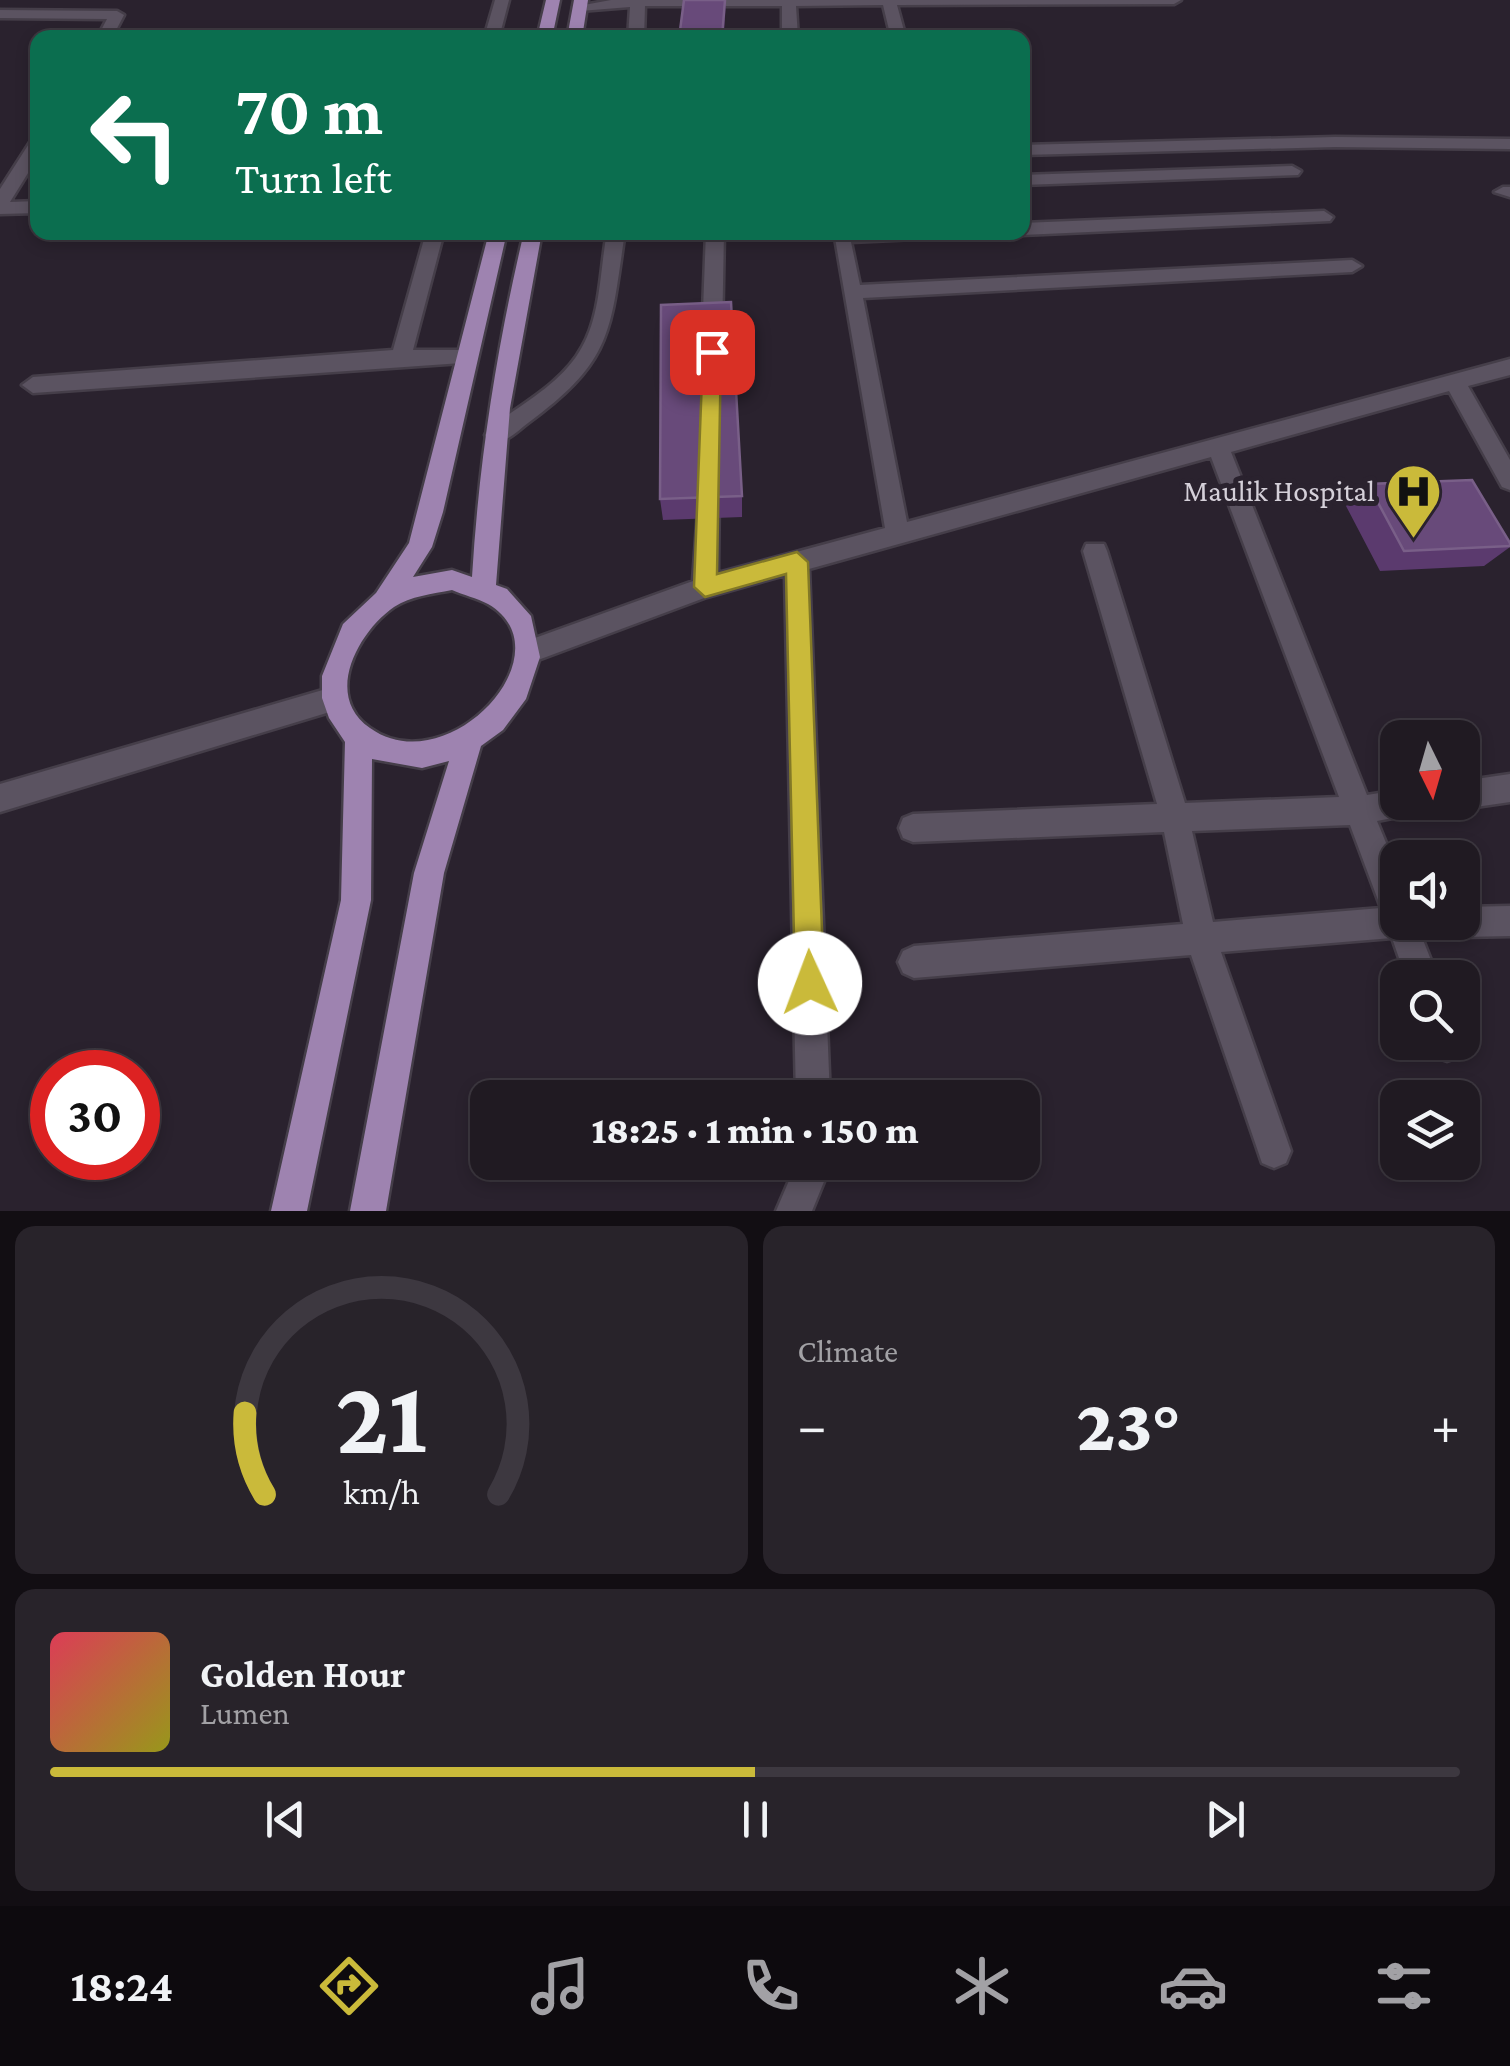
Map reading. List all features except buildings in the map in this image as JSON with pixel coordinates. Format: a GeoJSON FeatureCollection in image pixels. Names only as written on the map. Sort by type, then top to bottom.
{"type":"FeatureCollection","features":[{"type":"Feature","properties":{"kind":"main road"},"geometry":{"type":"LineString","coordinates":[[546,30],[552,0]]}},
{"type":"Feature","properties":{"kind":"main road"},"geometry":{"type":"LineString","coordinates":[[575,30],[580,4]]}},
{"type":"Feature","properties":{"kind":"main road"},"geometry":{"type":"LineString","coordinates":[[385,600],[418,585],[452,580],[484,586],[518,611],[530,651],[522,684],[502,715],[469,740],[411,754],[383,750],[360,739],[343,721],[333,699],[335,662],[354,627],[385,600],[420,547],[496,240]]}},
{"type":"Feature","properties":{"kind":"main road"},"geometry":{"type":"LineString","coordinates":[[484,586],[496,435],[511,324],[531,240]]}},
{"type":"Feature","properties":{"kind":"main road"},"geometry":{"type":"LineString","coordinates":[[289,1211],[356,900],[360,739]]}},
{"type":"Feature","properties":{"kind":"main road"},"geometry":{"type":"LineString","coordinates":[[368,1211],[429,873],[469,740]]}},
{"type":"Feature","properties":{"kind":"street"},"geometry":{"type":"LineString","coordinates":[[493,30],[502,0]]}},
{"type":"Feature","properties":{"kind":"street"},"geometry":{"type":"LineString","coordinates":[[580,4],[1174,0]]}},
{"type":"Feature","properties":{"kind":"street"},"geometry":{"type":"LineString","coordinates":[[636,30],[638,1]]}},
{"type":"Feature","properties":{"kind":"street"},"geometry":{"type":"LineString","coordinates":[[789,2],[790,30]]}},
{"type":"Feature","properties":{"kind":"street"},"geometry":{"type":"LineString","coordinates":[[889,2],[897,30]]}},
{"type":"Feature","properties":{"kind":"street"},"geometry":{"type":"LineString","coordinates":[[0,14],[117,15],[109,30]]}},
{"type":"Feature","properties":{"kind":"street"},"geometry":{"type":"LineString","coordinates":[[1030,150],[1334,142],[1510,144]]}},
{"type":"Feature","properties":{"kind":"street"},"geometry":{"type":"LineString","coordinates":[[0,206],[30,156]]}},
{"type":"Feature","properties":{"kind":"street"},"geometry":{"type":"LineString","coordinates":[[1030,180],[1292,171]]}},
{"type":"Feature","properties":{"kind":"street"},"geometry":{"type":"LineString","coordinates":[[0,206],[30,206]]}},
{"type":"Feature","properties":{"kind":"street"},"geometry":{"type":"LineString","coordinates":[[1030,229],[1324,218]]}},
{"type":"Feature","properties":{"kind":"street"},"geometry":{"type":"LineString","coordinates":[[402,358],[433,240]]}},
{"type":"Feature","properties":{"kind":"street"},"geometry":{"type":"LineString","coordinates":[[496,435],[563,383],[585,360],[598,335],[615,240]]}},
{"type":"Feature","properties":{"kind":"street"},"geometry":{"type":"LineString","coordinates":[[712,352],[715,240]]}},
{"type":"Feature","properties":{"kind":"street"},"geometry":{"type":"LineString","coordinates":[[842,240],[898,534]]}},
{"type":"Feature","properties":{"kind":"street"},"geometry":{"type":"LineString","coordinates":[[852,292],[1352,266]]}},
{"type":"Feature","properties":{"kind":"street"},"geometry":{"type":"LineString","coordinates":[[33,385],[402,358],[469,357]]}},
{"type":"Feature","properties":{"kind":"street"},"geometry":{"type":"LineString","coordinates":[[530,651],[705,587],[1510,367]]}},
{"type":"Feature","properties":{"kind":"street"},"geometry":{"type":"LineString","coordinates":[[1456,384],[1510,480]]}},
{"type":"Feature","properties":{"kind":"street"},"geometry":{"type":"LineString","coordinates":[[1218,446],[1380,865]]}},
{"type":"Feature","properties":{"kind":"street"},"geometry":{"type":"LineString","coordinates":[[705,587],[709,472]]}},
{"type":"Feature","properties":{"kind":"street"},"geometry":{"type":"LineString","coordinates":[[1095,551],[1175,818],[1201,939],[1274,1152]]}},
{"type":"Feature","properties":{"kind":"street"},"geometry":{"type":"LineString","coordinates":[[797,562],[812,1080]]}},
{"type":"Feature","properties":{"kind":"street"},"geometry":{"type":"LineString","coordinates":[[0,798],[333,699]]}},
{"type":"Feature","properties":{"kind":"street"},"geometry":{"type":"LineString","coordinates":[[1480,792],[1510,788]]}},
{"type":"Feature","properties":{"kind":"street"},"geometry":{"type":"LineString","coordinates":[[913,828],[1380,807]]}},
{"type":"Feature","properties":{"kind":"street"},"geometry":{"type":"LineString","coordinates":[[1480,922],[1510,921]]}},
{"type":"Feature","properties":{"kind":"street"},"geometry":{"type":"LineString","coordinates":[[914,962],[1380,924]]}},
{"type":"Feature","properties":{"kind":"street"},"geometry":{"type":"LineString","coordinates":[[794,1211],[807,1180]]}},
{"type":"Feature","properties":{"kind":"place","name":"Maulik Hospital"},"geometry":{"type":"Point","coordinates":[1414,540]}},
{"type":"Feature","properties":{"kind":"route"},"geometry":{"type":"LineString","coordinates":[[712,352],[705,587],[797,562],[810,983]]}}]}
